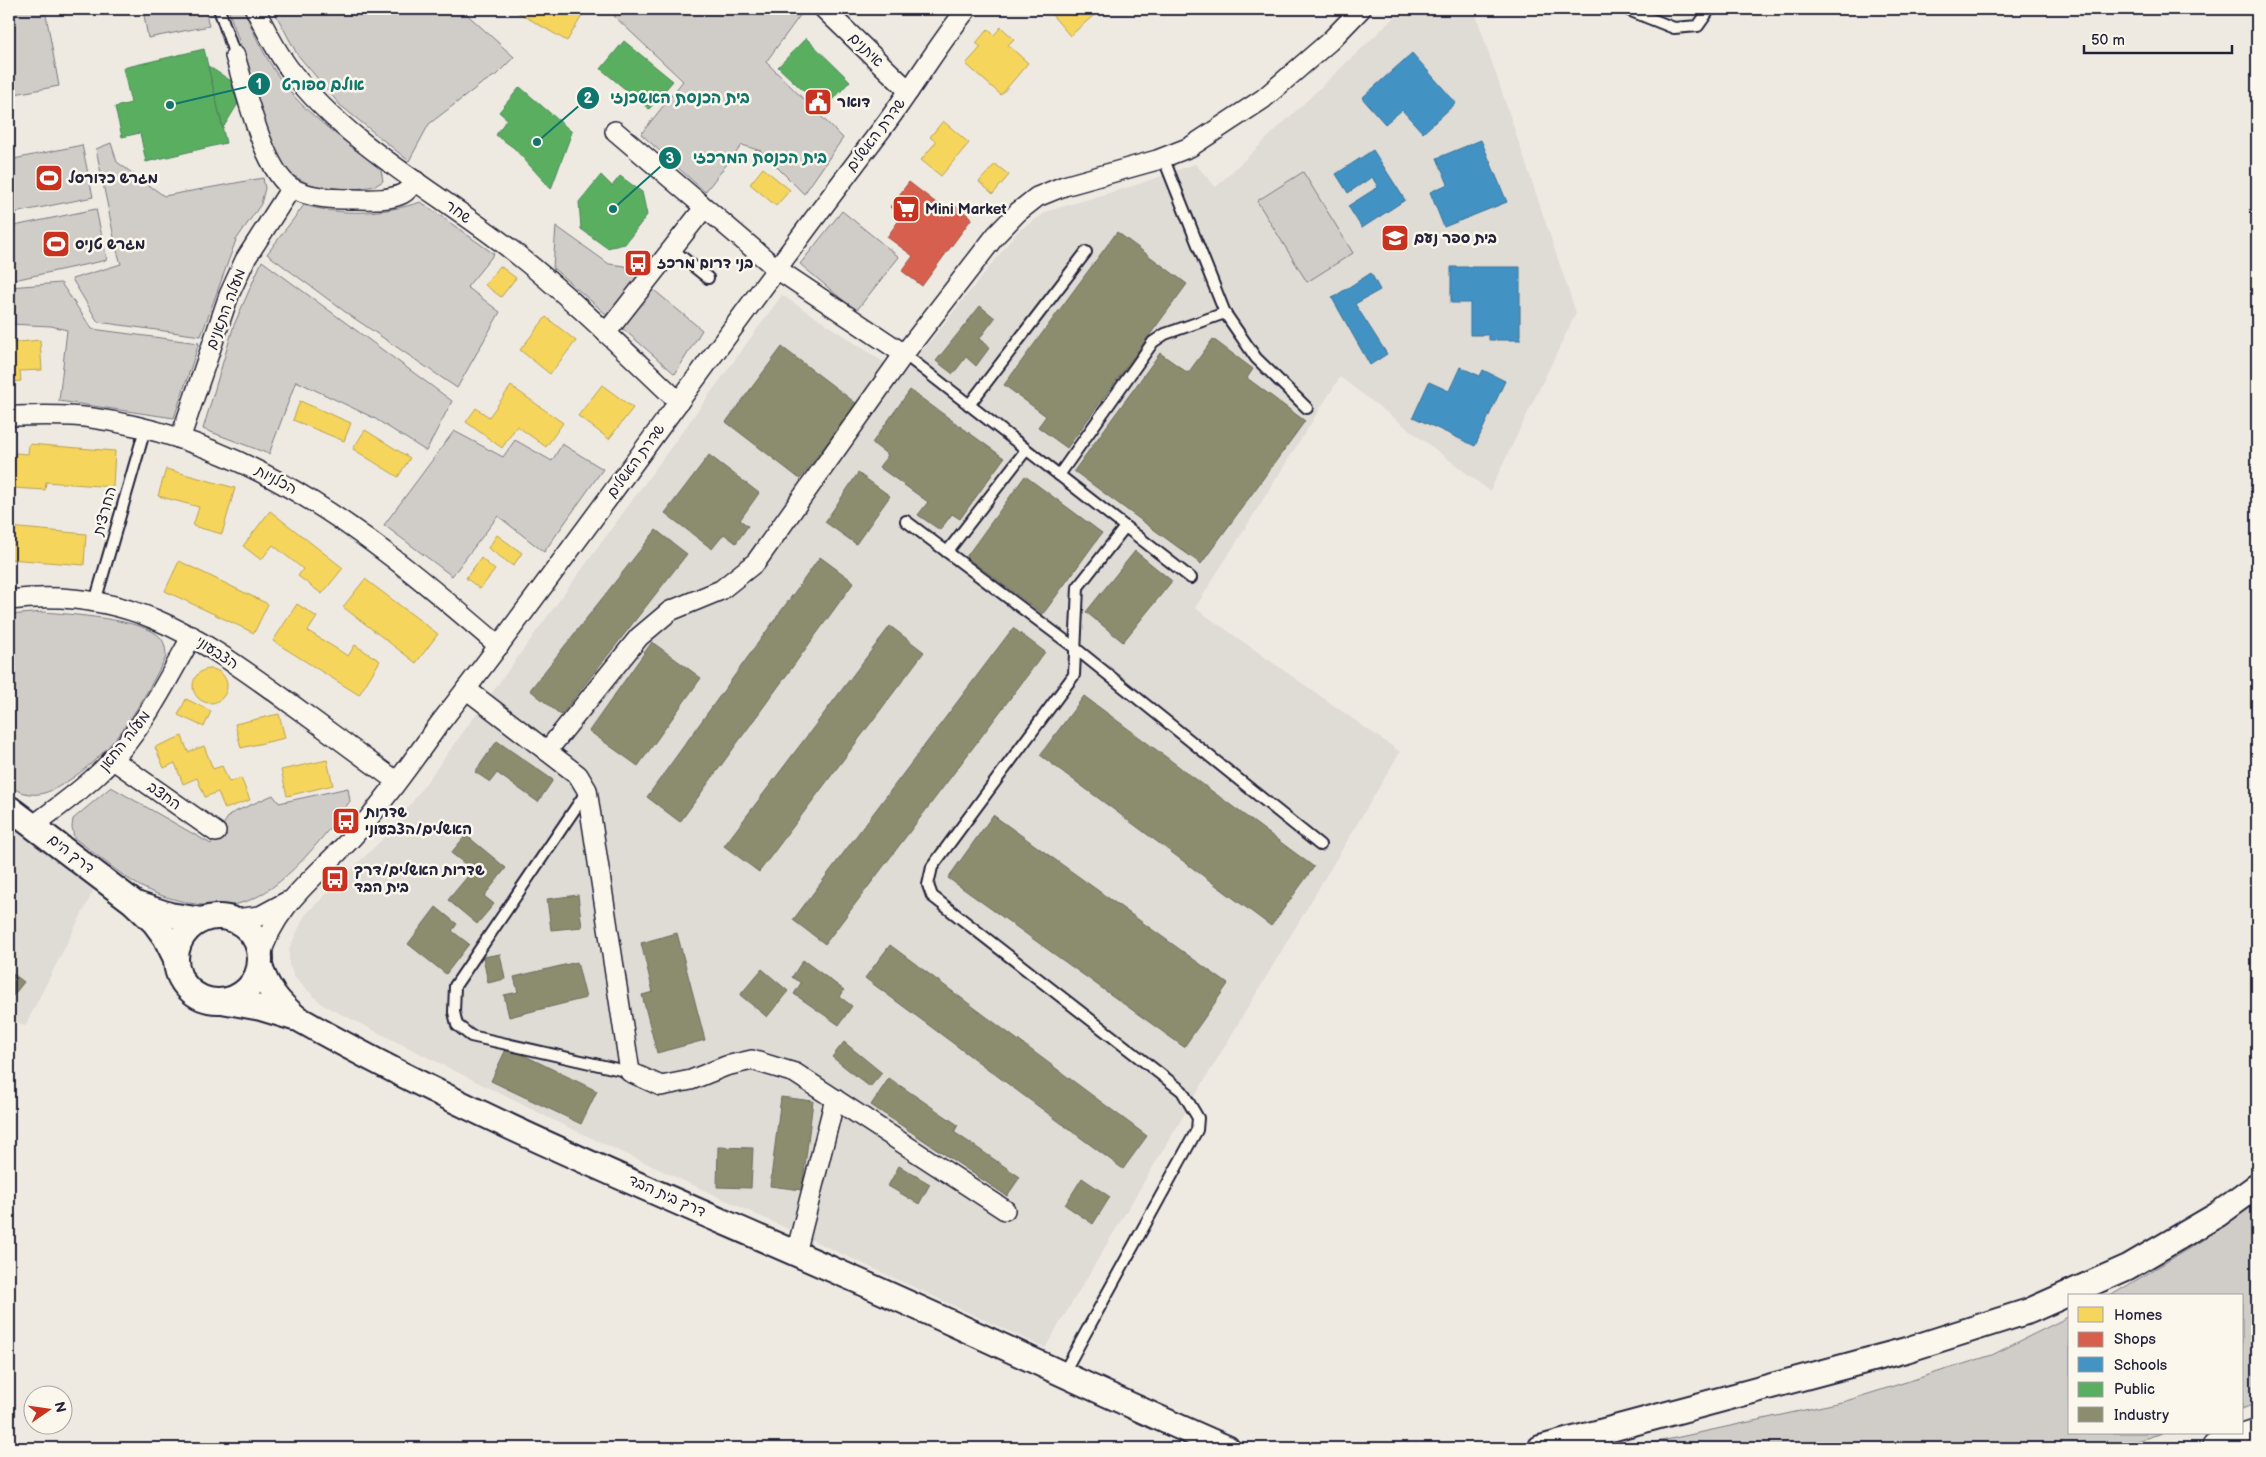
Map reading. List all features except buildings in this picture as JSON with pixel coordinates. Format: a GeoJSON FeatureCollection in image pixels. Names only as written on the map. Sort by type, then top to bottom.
{"type":"FeatureCollection","features":[{"type":"Feature","properties":{"kind":"highway"},"geometry":{"type":"LineString","coordinates":[[2216,1448],[2251,1436]]}},
{"type":"Feature","properties":{"kind":"street","name":"שחר"},"geometry":{"type":"LineString","coordinates":[[256,9],[269,38],[291,71],[320,104],[383,158],[513,251],[606,333],[679,402]]}},
{"type":"Feature","properties":{"kind":"street","name":"איתנים"},"geometry":{"type":"LineString","coordinates":[[824,9],[909,91]]}},
{"type":"Feature","properties":{"kind":"street","name":"שדרת האשלים"},"geometry":{"type":"LineString","coordinates":[[260,962],[265,940],[275,920],[289,900],[342,849],[499,646],[909,91],[967,9]]}},
{"type":"Feature","properties":{"kind":"street"},"geometry":{"type":"LineString","coordinates":[[547,751],[639,637],[656,621],[670,611],[721,590],[756,562],[904,354],[996,235],[1018,212],[1036,198],[1086,179],[1163,157],[1190,147],[1263,99],[1330,41],[1361,9]]}},
{"type":"Feature","properties":{"kind":"street"},"geometry":{"type":"LineString","coordinates":[[235,56],[268,158],[280,176],[292,188],[314,196],[336,199],[384,198],[402,194],[416,181]]}},
{"type":"Feature","properties":{"kind":"street"},"geometry":{"type":"LineString","coordinates":[[614,131],[777,269],[904,354]]}},
{"type":"Feature","properties":{"kind":"street","name":"מעלה התאנים"},"geometry":{"type":"LineString","coordinates":[[180,439],[229,295],[245,260],[292,188]]}},
{"type":"Feature","properties":{"kind":"street"},"geometry":{"type":"LineString","coordinates":[[606,333],[704,208]]}},
{"type":"Feature","properties":{"kind":"street","name":"הכלניות"},"geometry":{"type":"LineString","coordinates":[[9,416],[91,418],[145,429],[227,456],[296,490],[385,552],[499,646]]}},
{"type":"Feature","properties":{"kind":"street","name":"הצבעוני"},"geometry":{"type":"LineString","coordinates":[[9,600],[80,598],[143,614],[174,626],[228,658],[396,781]]}},
{"type":"Feature","properties":{"kind":"street","name":"מעלה החאן"},"geometry":{"type":"LineString","coordinates":[[34,825],[98,775],[112,759],[146,716],[192,636]]}},
{"type":"Feature","properties":{"kind":"street"},"geometry":{"type":"LineString","coordinates":[[466,689],[578,775],[587,790],[630,1072],[660,1086],[691,1080],[726,1066],[752,1060],[795,1072],[1005,1210]]}},
{"type":"Feature","properties":{"kind":"street","name":"החצב"},"geometry":{"type":"LineString","coordinates":[[112,759],[216,832]]}},
{"type":"Feature","properties":{"kind":"street","name":"דרך הים"},"geometry":{"type":"LineString","coordinates":[[9,808],[34,825],[133,902],[154,922],[165,937],[176,960]]}},
{"type":"Feature","properties":{"kind":"street","name":"שדרת האשלים"},"geometry":{"type":"LineString","coordinates":[[234,919],[260,916],[289,900]]}},
{"type":"Feature","properties":{"kind":"street","name":"דרך הים"},"geometry":{"type":"LineString","coordinates":[[133,902],[170,915],[202,920]]}},
{"type":"Feature","properties":{"kind":"street"},"geometry":{"type":"LineString","coordinates":[[220,916],[234,919],[247,927],[256,938],[260,962],[255,980],[246,991],[234,998],[221,1001],[207,1000],[195,994],[185,985],[179,973],[176,960],[178,946],[184,934],[194,924],[202,920],[220,916]]}},
{"type":"Feature","properties":{"kind":"street","name":"דרך בית הבד"},"geometry":{"type":"LineString","coordinates":[[260,962],[264,981],[282,1005],[302,1022]]}},
{"type":"Feature","properties":{"kind":"street","name":"דרך בית הבד"},"geometry":{"type":"LineString","coordinates":[[221,1001],[261,1008],[302,1022],[405,1077],[484,1114],[1227,1448]]}},
{"type":"Feature","properties":{"kind":"street"},"geometry":{"type":"LineString","coordinates":[[796,1253],[835,1099]]}},
{"type":"Feature","properties":{"kind":"street"},"geometry":{"type":"LineString","coordinates":[[1540,1448],[1906,1350],[2029,1311],[2128,1267],[2217,1215],[2257,1186]]}},
{"type":"Feature","properties":{"kind":"lane"},"geometry":{"type":"LineString","coordinates":[[219,9],[235,56]]}},
{"type":"Feature","properties":{"kind":"lane"},"geometry":{"type":"LineString","coordinates":[[1626,9],[1674,28],[1698,26],[1710,9]]}},
{"type":"Feature","properties":{"kind":"lane"},"geometry":{"type":"LineString","coordinates":[[1163,157],[1225,313],[1256,358],[1307,408]]}},
{"type":"Feature","properties":{"kind":"lane"},"geometry":{"type":"LineString","coordinates":[[672,249],[708,278]]}},
{"type":"Feature","properties":{"kind":"lane"},"geometry":{"type":"LineString","coordinates":[[969,405],[1086,252]]}},
{"type":"Feature","properties":{"kind":"lane"},"geometry":{"type":"LineString","coordinates":[[1059,475],[1154,342],[1165,334],[1225,313]]}},
{"type":"Feature","properties":{"kind":"lane"},"geometry":{"type":"LineString","coordinates":[[904,354],[1191,578]]}},
{"type":"Feature","properties":{"kind":"lane","name":"החרצית"},"geometry":{"type":"LineString","coordinates":[[95,602],[145,429]]}},
{"type":"Feature","properties":{"kind":"lane"},"geometry":{"type":"LineString","coordinates":[[947,552],[1026,450]]}},
{"type":"Feature","properties":{"kind":"lane"},"geometry":{"type":"LineString","coordinates":[[906,521],[1075,648],[1320,845]]}},
{"type":"Feature","properties":{"kind":"lane"},"geometry":{"type":"LineString","coordinates":[[1063,1374],[1198,1130],[1198,1118],[1182,1091],[932,896],[928,885],[932,867],[1074,676],[1078,587],[1125,527]]}},
{"type":"Feature","properties":{"kind":"lane"},"geometry":{"type":"LineString","coordinates":[[587,790],[455,986],[454,1012],[457,1025],[470,1036],[630,1072]]}},
{"type":"Feature","properties":{"kind":"shaded area"},"geometry":{"type":"Polygon","coordinates":[[[9,9],[45,9],[59,86],[9,95],[9,9]]]}},
{"type":"Feature","properties":{"kind":"shaded area"},"geometry":{"type":"Polygon","coordinates":[[[143,9],[205,9],[209,26],[148,38],[143,9]]]}},
{"type":"Feature","properties":{"kind":"shaded area"},"geometry":{"type":"Polygon","coordinates":[[[228,9],[244,9],[265,55],[291,93],[315,117],[381,170],[383,181],[375,186],[349,190],[311,185],[292,175],[273,152],[247,64],[228,9]]]}},
{"type":"Feature","properties":{"kind":"shaded area"},"geometry":{"type":"Polygon","coordinates":[[[273,9],[461,9],[514,57],[496,75],[481,84],[429,124],[409,161],[340,105],[297,54],[273,9]]]}},
{"type":"Feature","properties":{"kind":"shaded area"},"geometry":{"type":"Polygon","coordinates":[[[615,9],[795,9],[801,14],[766,62],[843,138],[804,194],[761,151],[742,145],[705,192],[641,134],[683,81],[614,16],[615,9]]]}},
{"type":"Feature","properties":{"kind":"shaded area"},"geometry":{"type":"Polygon","coordinates":[[[1403,9],[1474,9],[1576,313],[1490,491],[1340,377],[1195,608],[1400,752],[1045,1348],[557,1122],[323,1005],[295,978],[289,965],[289,949],[305,915],[391,831],[782,295],[903,375],[1018,231],[1048,211],[1136,185],[1195,164],[1216,187],[1403,9]]]}},
{"type":"Feature","properties":{"kind":"shaded area"},"geometry":{"type":"Polygon","coordinates":[[[111,143],[117,162],[164,196],[263,178],[265,188],[261,204],[236,240],[201,336],[98,322],[72,279],[121,264],[96,149],[111,143]]]}},
{"type":"Feature","properties":{"kind":"shaded area","name":"מגרש כדורסל"},"geometry":{"type":"Polygon","coordinates":[[[82,145],[93,197],[9,214],[9,160],[82,145]]]}},
{"type":"Feature","properties":{"kind":"shaded area"},"geometry":{"type":"Polygon","coordinates":[[[1303,172],[1353,253],[1307,282],[1257,201],[1303,172]]]}},
{"type":"Feature","properties":{"kind":"shaded area"},"geometry":{"type":"Polygon","coordinates":[[[421,202],[494,254],[467,287],[500,312],[457,388],[348,314],[267,254],[304,205],[333,211],[362,212],[392,209],[421,202]]]}},
{"type":"Feature","properties":{"kind":"shaded area","name":"מגרש טניס"},"geometry":{"type":"Polygon","coordinates":[[[96,209],[107,260],[9,281],[9,227],[96,209]]]}},
{"type":"Feature","properties":{"kind":"shaded area"},"geometry":{"type":"Polygon","coordinates":[[[842,211],[899,257],[856,311],[800,264],[842,211]]]}},
{"type":"Feature","properties":{"kind":"shaded area"},"geometry":{"type":"Polygon","coordinates":[[[556,226],[609,264],[625,266],[702,330],[675,374],[553,268],[556,226]]]}},
{"type":"Feature","properties":{"kind":"shaded area"},"geometry":{"type":"Polygon","coordinates":[[[262,261],[452,401],[426,451],[374,418],[296,381],[269,454],[203,429],[234,325],[262,261]]]}},
{"type":"Feature","properties":{"kind":"shaded area"},"geometry":{"type":"Polygon","coordinates":[[[61,283],[92,329],[199,343],[174,418],[59,401],[67,330],[51,326],[9,324],[9,287],[61,283]]]}},
{"type":"Feature","properties":{"kind":"shaded area"},"geometry":{"type":"Polygon","coordinates":[[[454,431],[503,457],[515,440],[552,461],[562,444],[603,469],[544,552],[498,516],[452,576],[384,525],[454,431]]]}},
{"type":"Feature","properties":{"kind":"shaded area"},"geometry":{"type":"Polygon","coordinates":[[[43,612],[105,619],[140,626],[161,638],[165,647],[166,657],[137,709],[102,753],[88,767],[55,789],[41,794],[34,794],[18,791],[9,786],[9,615],[43,612]]]}},
{"type":"Feature","properties":{"kind":"shaded area"},"geometry":{"type":"Polygon","coordinates":[[[111,787],[211,844],[230,814],[273,795],[279,803],[348,788],[350,801],[302,861],[272,887],[256,897],[241,903],[213,906],[199,905],[147,890],[120,873],[74,838],[73,819],[111,787]]]}},
{"type":"Feature","properties":{"kind":"shaded area"},"geometry":{"type":"Polygon","coordinates":[[[9,826],[98,882],[25,1026],[9,1018],[9,826]]]}},
{"type":"Feature","properties":{"kind":"shaded area"},"geometry":{"type":"Polygon","coordinates":[[[2257,1200],[2257,1403],[2244,1408],[2244,1294],[2113,1294],[2206,1238],[2257,1200]]]}},
{"type":"Feature","properties":{"kind":"shaded area"},"geometry":{"type":"Polygon","coordinates":[[[2068,1317],[2068,1434],[2160,1434],[2113,1448],[1629,1448],[1846,1401],[1992,1355],[2068,1317]]]}},
{"type":"Feature","properties":{"kind":"place","name":"דואר"},"geometry":{"type":"Point","coordinates":[818,102]}},
{"type":"Feature","properties":{"kind":"place","name":"אולם ספורט"},"geometry":{"type":"Point","coordinates":[170,105]}},
{"type":"Feature","properties":{"kind":"place","name":"בית הכנסת האשכנזי"},"geometry":{"type":"Point","coordinates":[537,142]}},
{"type":"Feature","properties":{"kind":"place","name":"מגרש כדורסל"},"geometry":{"type":"Point","coordinates":[49,178]}},
{"type":"Feature","properties":{"kind":"place","name":"בית הכנסת המרכזי"},"geometry":{"type":"Point","coordinates":[613,209]}},
{"type":"Feature","properties":{"kind":"place","name":"Mini Market"},"geometry":{"type":"Point","coordinates":[906,209]}},
{"type":"Feature","properties":{"kind":"place","name":"בית ספר נעם"},"geometry":{"type":"Point","coordinates":[1395,238]}},
{"type":"Feature","properties":{"kind":"place","name":"מגרש טניס"},"geometry":{"type":"Point","coordinates":[56,244]}},
{"type":"Feature","properties":{"kind":"place","name":"בני דרום מרכז"},"geometry":{"type":"Point","coordinates":[638,263]}},
{"type":"Feature","properties":{"kind":"place","name":"שדרות האשלים/הצבעוני"},"geometry":{"type":"Point","coordinates":[346,821]}},
{"type":"Feature","properties":{"kind":"place","name":"שדרות האשלים/דרך בית הבד"},"geometry":{"type":"Point","coordinates":[335,879]}}]}
